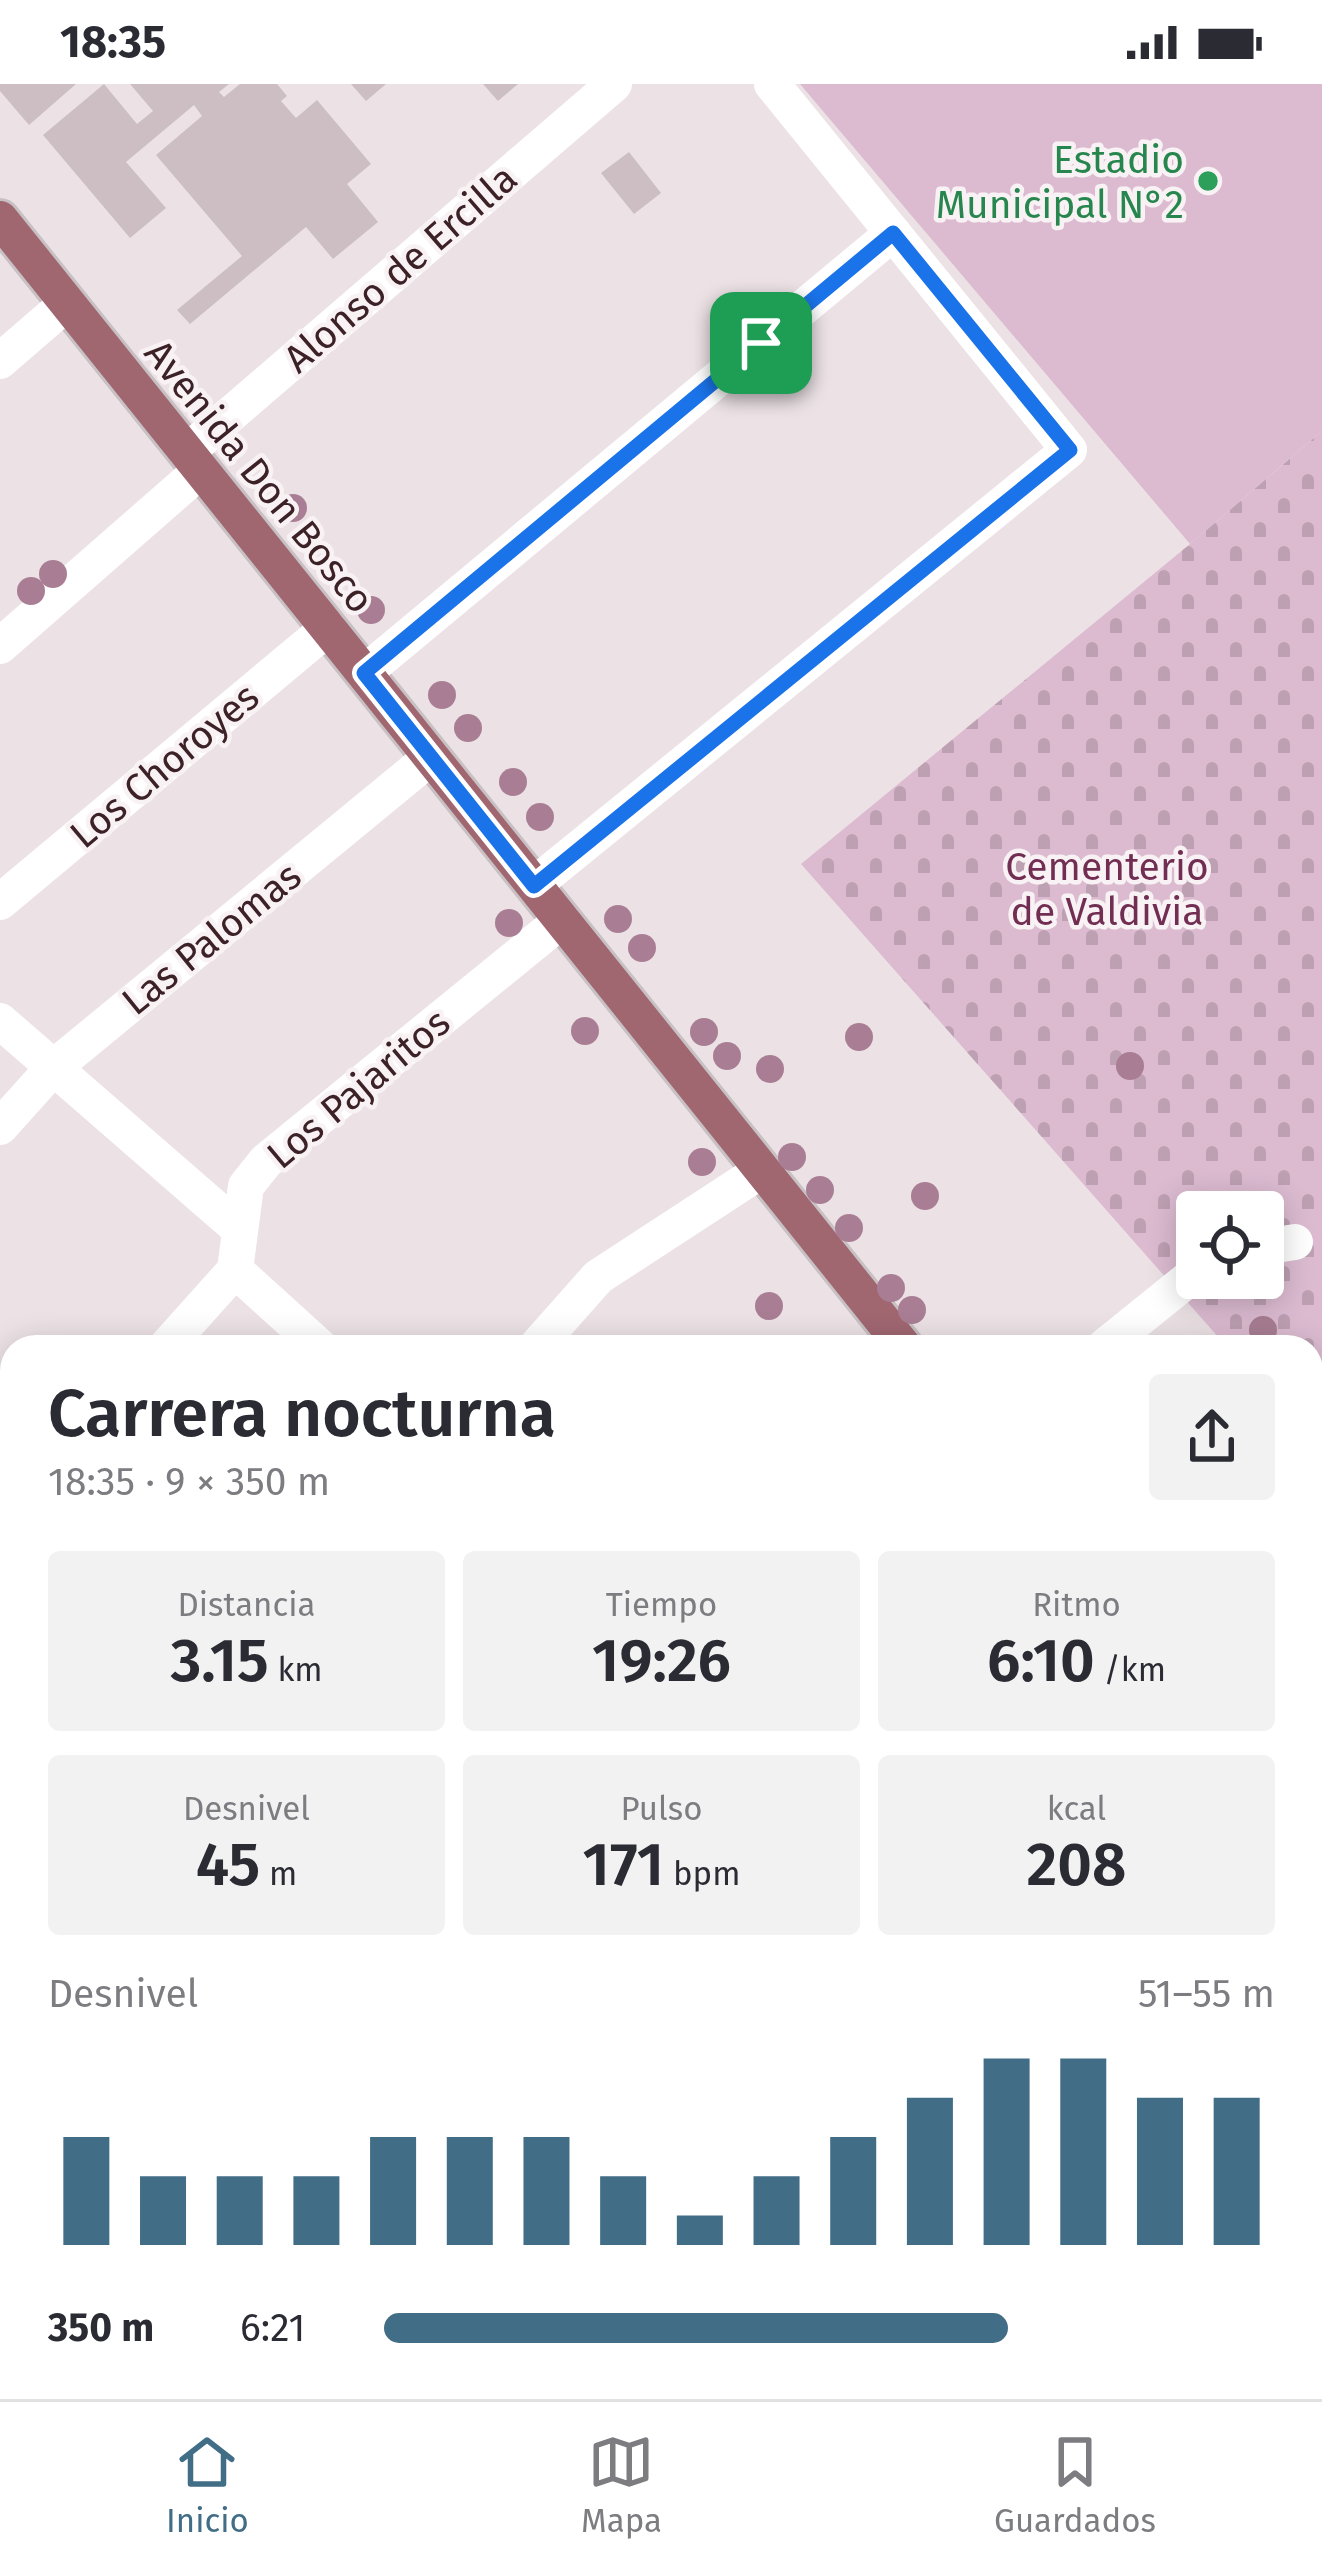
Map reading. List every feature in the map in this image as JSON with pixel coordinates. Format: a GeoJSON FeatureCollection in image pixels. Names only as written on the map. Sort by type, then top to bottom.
{"type":"FeatureCollection","features":[{"type":"Feature","properties":{"kind":"main road","name":"Avenida Don Bosco"},"geometry":{"type":"LineString","coordinates":[[0,219],[891,1335]]}},
{"type":"Feature","properties":{"kind":"street","name":"Alonso de Ercilla"},"geometry":{"type":"LineString","coordinates":[[0,646],[194,461],[614,84]]}},
{"type":"Feature","properties":{"kind":"street"},"geometry":{"type":"LineString","coordinates":[[534,886],[1070,450],[772,84]]}},
{"type":"Feature","properties":{"kind":"street"},"geometry":{"type":"LineString","coordinates":[[364,673],[893,233]]}},
{"type":"Feature","properties":{"kind":"street"},"geometry":{"type":"LineString","coordinates":[[0,361],[67,303]]}},
{"type":"Feature","properties":{"kind":"street","name":"Los Choroyes"},"geometry":{"type":"LineString","coordinates":[[0,902],[328,628]]}},
{"type":"Feature","properties":{"kind":"street","name":"Las Palomas"},"geometry":{"type":"LineString","coordinates":[[0,1127],[53,1068],[431,757]]}},
{"type":"Feature","properties":{"kind":"street","name":"Los Pajaritos"},"geometry":{"type":"LineString","coordinates":[[235,1270],[246,1186],[266,1161],[562,920]]}},
{"type":"Feature","properties":{"kind":"street"},"geometry":{"type":"LineString","coordinates":[[0,1021],[238,1228]]}},
{"type":"Feature","properties":{"kind":"street"},"geometry":{"type":"LineString","coordinates":[[547,1335],[598,1277],[762,1170]]}},
{"type":"Feature","properties":{"kind":"street"},"geometry":{"type":"LineString","coordinates":[[177,1335],[235,1270],[307,1335]]}},
{"type":"Feature","properties":{"kind":"street"},"geometry":{"type":"LineString","coordinates":[[1119,1335],[1176,1289]]}},
{"type":"Feature","properties":{"kind":"green space"},"geometry":{"type":"Polygon","coordinates":[[[800,84],[1322,84],[1322,431],[1190,544],[800,84]]]}},
{"type":"Feature","properties":{"kind":"green space","name":"Cementerio de Valdivia"},"geometry":{"type":"Polygon","coordinates":[[[1322,431],[1322,1335],[1216,1335],[1185,1299],[1284,1299],[1284,1191],[1176,1191],[1176,1289],[801,864],[1322,431]]]}},
{"type":"Feature","properties":{"kind":"building"},"geometry":{"type":"Polygon","coordinates":[[[0,84],[76,84],[29,125],[0,91],[0,84]]]}},
{"type":"Feature","properties":{"kind":"building"},"geometry":{"type":"Polygon","coordinates":[[[104,84],[137,124],[153,111],[130,84],[229,84],[219,92],[224,97],[240,84],[277,84],[287,96],[281,101],[296,118],[317,100],[371,164],[347,184],[378,222],[333,259],[306,227],[190,324],[177,310],[242,256],[156,155],[202,116],[194,105],[126,162],[166,208],[130,238],[43,135],[104,84]]]}},
{"type":"Feature","properties":{"kind":"building"},"geometry":{"type":"Polygon","coordinates":[[[351,84],[386,84],[366,101],[351,84]]]}},
{"type":"Feature","properties":{"kind":"building"},"geometry":{"type":"Polygon","coordinates":[[[483,84],[518,84],[498,101],[483,84]]]}},
{"type":"Feature","properties":{"kind":"building"},"geometry":{"type":"Polygon","coordinates":[[[629,152],[661,193],[634,214],[601,173],[629,152]]]}},
{"type":"Feature","properties":{"kind":"place","name":"Estadio Municipal N°2"},"geometry":{"type":"Point","coordinates":[1208,181]}},
{"type":"Feature","properties":{"kind":"route"},"geometry":{"type":"LineString","coordinates":[[893,233],[1070,450],[534,886],[364,673],[761,343],[893,233]]}}]}
